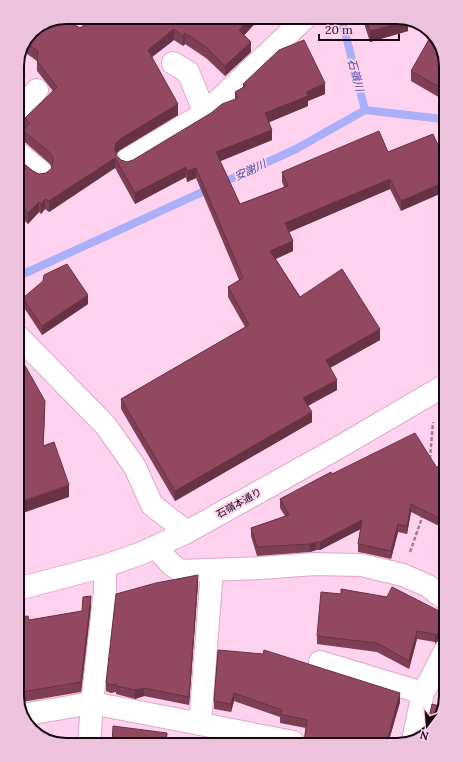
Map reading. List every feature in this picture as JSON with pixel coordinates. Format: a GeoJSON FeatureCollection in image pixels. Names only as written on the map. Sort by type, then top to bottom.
{"type":"FeatureCollection","features":[{"type":"Feature","properties":{"kind":"street"},"geometry":{"type":"LineString","coordinates":[[127,160],[205,113],[299,24]]}},
{"type":"Feature","properties":{"kind":"street"},"geometry":{"type":"LineString","coordinates":[[172,63],[188,72],[205,113]]}},
{"type":"Feature","properties":{"kind":"street"},"geometry":{"type":"LineString","coordinates":[[24,108],[37,90]]}},
{"type":"Feature","properties":{"kind":"street"},"geometry":{"type":"LineString","coordinates":[[24,158],[41,172]]}},
{"type":"Feature","properties":{"kind":"street"},"geometry":{"type":"LineString","coordinates":[[24,342],[106,426],[135,467],[152,505],[187,532]]}},
{"type":"Feature","properties":{"kind":"street","name":"石嶺本通り"},"geometry":{"type":"LineString","coordinates":[[24,587],[105,566],[142,553],[187,532],[336,449],[439,389]]}},
{"type":"Feature","properties":{"kind":"street"},"geometry":{"type":"LineString","coordinates":[[155,547],[180,571],[314,564],[361,565],[403,575],[428,586],[439,594]]}},
{"type":"Feature","properties":{"kind":"street"},"geometry":{"type":"LineString","coordinates":[[89,738],[105,590],[105,566]]}},
{"type":"Feature","properties":{"kind":"street"},"geometry":{"type":"LineString","coordinates":[[200,724],[212,570]]}},
{"type":"Feature","properties":{"kind":"street"},"geometry":{"type":"LineString","coordinates":[[320,662],[423,693]]}},
{"type":"Feature","properties":{"kind":"street"},"geometry":{"type":"LineString","coordinates":[[414,735],[423,693],[439,662]]}},
{"type":"Feature","properties":{"kind":"street"},"geometry":{"type":"LineString","coordinates":[[28,714],[92,703],[273,738]]}},
{"type":"Feature","properties":{"kind":"path"},"geometry":{"type":"LineString","coordinates":[[429,463],[434,418]]}},
{"type":"Feature","properties":{"kind":"path"},"geometry":{"type":"LineString","coordinates":[[403,575],[425,509]]}},
{"type":"Feature","properties":{"kind":"building"},"geometry":{"type":"Polygon","coordinates":[[[60,24],[74,24],[80,28],[85,24],[245,24],[239,30],[251,42],[225,66],[206,47],[185,33],[183,36],[174,29],[148,50],[178,104],[120,139],[116,143],[115,150],[117,156],[121,160],[127,162],[133,160],[211,113],[222,104],[238,98],[235,92],[246,86],[243,84],[279,50],[304,40],[325,83],[306,92],[308,96],[265,113],[272,130],[216,152],[240,204],[288,186],[282,172],[379,131],[388,152],[433,134],[439,147],[439,184],[401,201],[390,179],[285,223],[293,241],[270,251],[300,297],[342,269],[380,329],[326,360],[337,380],[303,398],[312,412],[175,491],[121,399],[249,325],[228,287],[243,278],[196,168],[187,171],[186,167],[135,193],[115,158],[49,201],[45,199],[41,204],[39,202],[28,213],[24,210],[24,164],[39,174],[46,173],[51,169],[53,163],[53,157],[49,152],[24,132],[24,129],[30,123],[25,118],[57,87],[37,61],[38,51],[29,45],[38,34],[52,26],[60,24]]]}},
{"type":"Feature","properties":{"kind":"building"},"geometry":{"type":"Polygon","coordinates":[[[368,24],[397,24],[370,31],[368,24]]]}},
{"type":"Feature","properties":{"kind":"building"},"geometry":{"type":"Polygon","coordinates":[[[429,39],[435,47],[439,60],[439,87],[411,71],[429,39]]]}},
{"type":"Feature","properties":{"kind":"building"},"geometry":{"type":"Polygon","coordinates":[[[67,264],[88,295],[42,326],[24,299],[24,297],[43,281],[44,275],[67,264]]]}},
{"type":"Feature","properties":{"kind":"building"},"geometry":{"type":"Polygon","coordinates":[[[24,364],[45,401],[43,446],[54,442],[69,485],[24,501],[24,364]]]}},
{"type":"Feature","properties":{"kind":"building"},"geometry":{"type":"Polygon","coordinates":[[[415,433],[437,468],[439,465],[439,518],[411,504],[407,526],[398,524],[391,551],[358,544],[362,520],[320,542],[310,544],[257,547],[251,528],[289,515],[280,499],[331,472],[332,474],[415,433]]]}},
{"type":"Feature","properties":{"kind":"building"},"geometry":{"type":"Polygon","coordinates":[[[198,575],[189,697],[144,688],[135,690],[116,686],[117,684],[111,685],[106,683],[116,594],[156,583],[198,575]]]}},
{"type":"Feature","properties":{"kind":"building"},"geometry":{"type":"Polygon","coordinates":[[[392,587],[439,611],[439,631],[435,636],[435,634],[417,631],[409,661],[377,643],[317,636],[321,592],[341,594],[341,589],[387,597],[392,587]]]}},
{"type":"Feature","properties":{"kind":"building"},"geometry":{"type":"Polygon","coordinates":[[[91,596],[81,682],[24,692],[24,617],[28,616],[29,620],[82,611],[83,597],[91,596]]]}},
{"type":"Feature","properties":{"kind":"building"},"geometry":{"type":"Polygon","coordinates":[[[218,650],[263,654],[264,650],[400,693],[388,738],[305,738],[307,720],[280,714],[282,710],[234,693],[231,704],[214,701],[218,650]]]}},
{"type":"Feature","properties":{"kind":"building"},"geometry":{"type":"Polygon","coordinates":[[[432,704],[438,706],[436,712],[427,726],[432,704]]]}},
{"type":"Feature","properties":{"kind":"building"},"geometry":{"type":"Polygon","coordinates":[[[113,726],[167,733],[167,738],[112,738],[113,726]]]}},
{"type":"Feature","properties":{"kind":"waterway","name":"石嶺川"},"geometry":{"type":"LineString","coordinates":[[343,24],[365,110]]}},
{"type":"Feature","properties":{"kind":"waterway","name":"安謝川"},"geometry":{"type":"LineString","coordinates":[[24,274],[296,149],[365,110],[439,119]]}}]}
